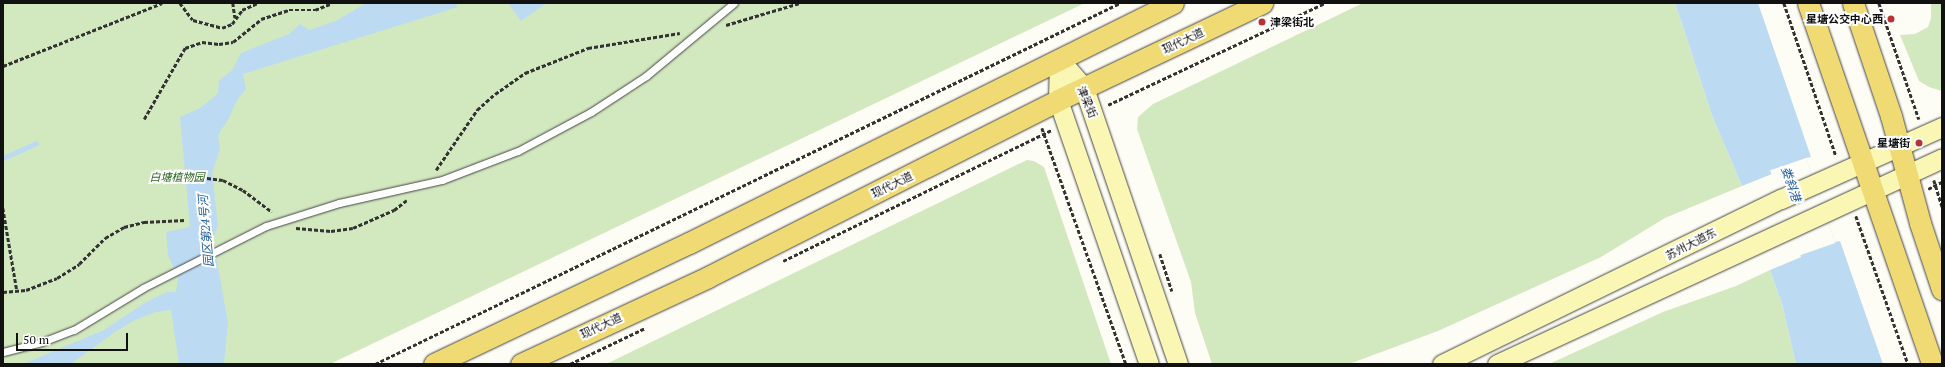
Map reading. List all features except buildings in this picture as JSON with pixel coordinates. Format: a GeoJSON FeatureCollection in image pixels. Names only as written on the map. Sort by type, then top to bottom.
{"type":"FeatureCollection","features":[{"type":"Feature","properties":{"kind":"main road"},"geometry":{"type":"LineString","coordinates":[[434,364],[696,240],[1059,58],[1173,3]]}},
{"type":"Feature","properties":{"kind":"main road","name":"现代大道"},"geometry":{"type":"LineString","coordinates":[[521,364],[708,277],[1058,100],[1262,3]]}},
{"type":"Feature","properties":{"kind":"main road"},"geometry":{"type":"LineString","coordinates":[[1808,3],[1861,162],[1932,364]]}},
{"type":"Feature","properties":{"kind":"main road"},"geometry":{"type":"LineString","coordinates":[[1853,3],[1900,145],[1920,223],[1942,289]]}},
{"type":"Feature","properties":{"kind":"main road","name":"津梁街"},"geometry":{"type":"LineString","coordinates":[[1059,58],[1084,88],[1178,364]]}},
{"type":"Feature","properties":{"kind":"main road","name":"津梁街"},"geometry":{"type":"LineString","coordinates":[[1059,58],[1058,100],[1149,364]]}},
{"type":"Feature","properties":{"kind":"main road","name":"苏州大道东"},"geometry":{"type":"LineString","coordinates":[[1442,364],[1781,199],[1942,127]]}},
{"type":"Feature","properties":{"kind":"main road"},"geometry":{"type":"LineString","coordinates":[[1497,364],[1791,226],[1936,160]]}},
{"type":"Feature","properties":{"kind":"lane"},"geometry":{"type":"LineString","coordinates":[[3,352],[35,344],[74,330],[143,288],[282,220],[350,200],[424,185],[497,160],[566,127],[646,76],[705,29],[734,3]]}},
{"type":"Feature","properties":{"kind":"path"},"geometry":{"type":"LineString","coordinates":[[3,66],[162,3]]}},
{"type":"Feature","properties":{"kind":"path"},"geometry":{"type":"LineString","coordinates":[[180,3],[193,20],[210,26],[227,27],[242,10],[258,3]]}},
{"type":"Feature","properties":{"kind":"path"},"geometry":{"type":"LineString","coordinates":[[233,3],[235,19]]}},
{"type":"Feature","properties":{"kind":"path"},"geometry":{"type":"LineString","coordinates":[[144,119],[185,48],[202,42],[219,44],[233,42],[261,19],[289,10],[315,10],[332,3]]}},
{"type":"Feature","properties":{"kind":"path"},"geometry":{"type":"LineString","coordinates":[[184,176],[223,180],[239,187],[282,220],[299,230],[331,231],[353,228],[394,210],[424,185],[477,110],[494,94],[525,74],[588,48],[705,29],[800,3]]}},
{"type":"Feature","properties":{"kind":"path"},"geometry":{"type":"LineString","coordinates":[[375,364],[1120,3]]}},
{"type":"Feature","properties":{"kind":"path"},"geometry":{"type":"LineString","coordinates":[[1092,111],[1148,88],[1325,3]]}},
{"type":"Feature","properties":{"kind":"path"},"geometry":{"type":"LineString","coordinates":[[1879,3],[1923,135]]}},
{"type":"Feature","properties":{"kind":"path"},"geometry":{"type":"LineString","coordinates":[[1036,112],[1126,364]]}},
{"type":"Feature","properties":{"kind":"path"},"geometry":{"type":"LineString","coordinates":[[779,263],[1067,123]]}},
{"type":"Feature","properties":{"kind":"path"},"geometry":{"type":"LineString","coordinates":[[1936,160],[1942,207]]}},
{"type":"Feature","properties":{"kind":"path"},"geometry":{"type":"LineString","coordinates":[[3,208],[17,291]]}},
{"type":"Feature","properties":{"kind":"path"},"geometry":{"type":"LineString","coordinates":[[3,292],[17,291],[46,283],[69,271],[90,255],[105,238],[124,227],[144,222],[185,220]]}},
{"type":"Feature","properties":{"kind":"path"},"geometry":{"type":"LineString","coordinates":[[570,364],[650,326]]}},
{"type":"Feature","properties":{"kind":"green space","name":"白塘植物园"},"geometry":{"type":"Polygon","coordinates":[[[3,3],[1085,3],[330,364],[3,364],[3,3]]]}},
{"type":"Feature","properties":{"kind":"green space"},"geometry":{"type":"Polygon","coordinates":[[[1363,3],[1675,3],[1713,118],[1742,186],[1665,218],[1601,257],[1438,331],[1349,364],[1212,364],[1195,313],[1191,282],[1137,129],[1138,117],[1153,104],[1363,3]]]}},
{"type":"Feature","properties":{"kind":"green space"},"geometry":{"type":"Polygon","coordinates":[[[1931,3],[1942,3],[1942,91],[1929,87],[1919,81],[1900,35],[1915,34],[1928,27],[1931,18],[1931,3]]]}},
{"type":"Feature","properties":{"kind":"green space"},"geometry":{"type":"Polygon","coordinates":[[[1027,160],[1034,161],[1044,167],[1111,364],[606,364],[1027,160]]]}},
{"type":"Feature","properties":{"kind":"green space"},"geometry":{"type":"Polygon","coordinates":[[[1770,270],[1782,304],[1796,364],[1549,364],[1663,312],[1736,286],[1770,270]]]}},
{"type":"Feature","properties":{"kind":"water","name":"园区第24号河"},"geometry":{"type":"Polygon","coordinates":[[[366,3],[455,3],[458,7],[243,74],[246,89],[237,100],[227,122],[220,131],[218,137],[220,149],[212,173],[218,225],[213,240],[228,322],[224,364],[179,364],[171,310],[156,312],[135,320],[115,332],[71,364],[23,364],[104,330],[146,302],[167,292],[176,292],[178,278],[168,255],[166,232],[190,227],[180,117],[200,108],[218,93],[219,81],[232,70],[241,53],[289,34],[300,24],[309,30],[336,21],[366,3]]]}},
{"type":"Feature","properties":{"kind":"water"},"geometry":{"type":"Polygon","coordinates":[[[508,3],[547,3],[521,21],[508,3]]]}},
{"type":"Feature","properties":{"kind":"water","name":"娄斜港"},"geometry":{"type":"Polygon","coordinates":[[[1675,3],[1758,3],[1811,157],[1806,158],[1835,242],[1840,241],[1883,364],[1796,364],[1782,304],[1770,270],[1801,257],[1799,251],[1772,174],[1742,186],[1713,118],[1675,3]]]}},
{"type":"Feature","properties":{"kind":"pier"},"geometry":{"type":"Polygon","coordinates":[[[1806,158],[1835,243],[1799,255],[1770,170],[1806,158]]]}},
{"type":"Feature","properties":{"kind":"waterway"},"geometry":{"type":"LineString","coordinates":[[3,158],[36,143]]}},
{"type":"Feature","properties":{"kind":"place","name":"星塘公交中心西"},"geometry":{"type":"Point","coordinates":[1891,19]}},
{"type":"Feature","properties":{"kind":"place","name":"津梁街北"},"geometry":{"type":"Point","coordinates":[1262,22]}},
{"type":"Feature","properties":{"kind":"place","name":"星塘街"},"geometry":{"type":"Point","coordinates":[1919,143]}}]}
